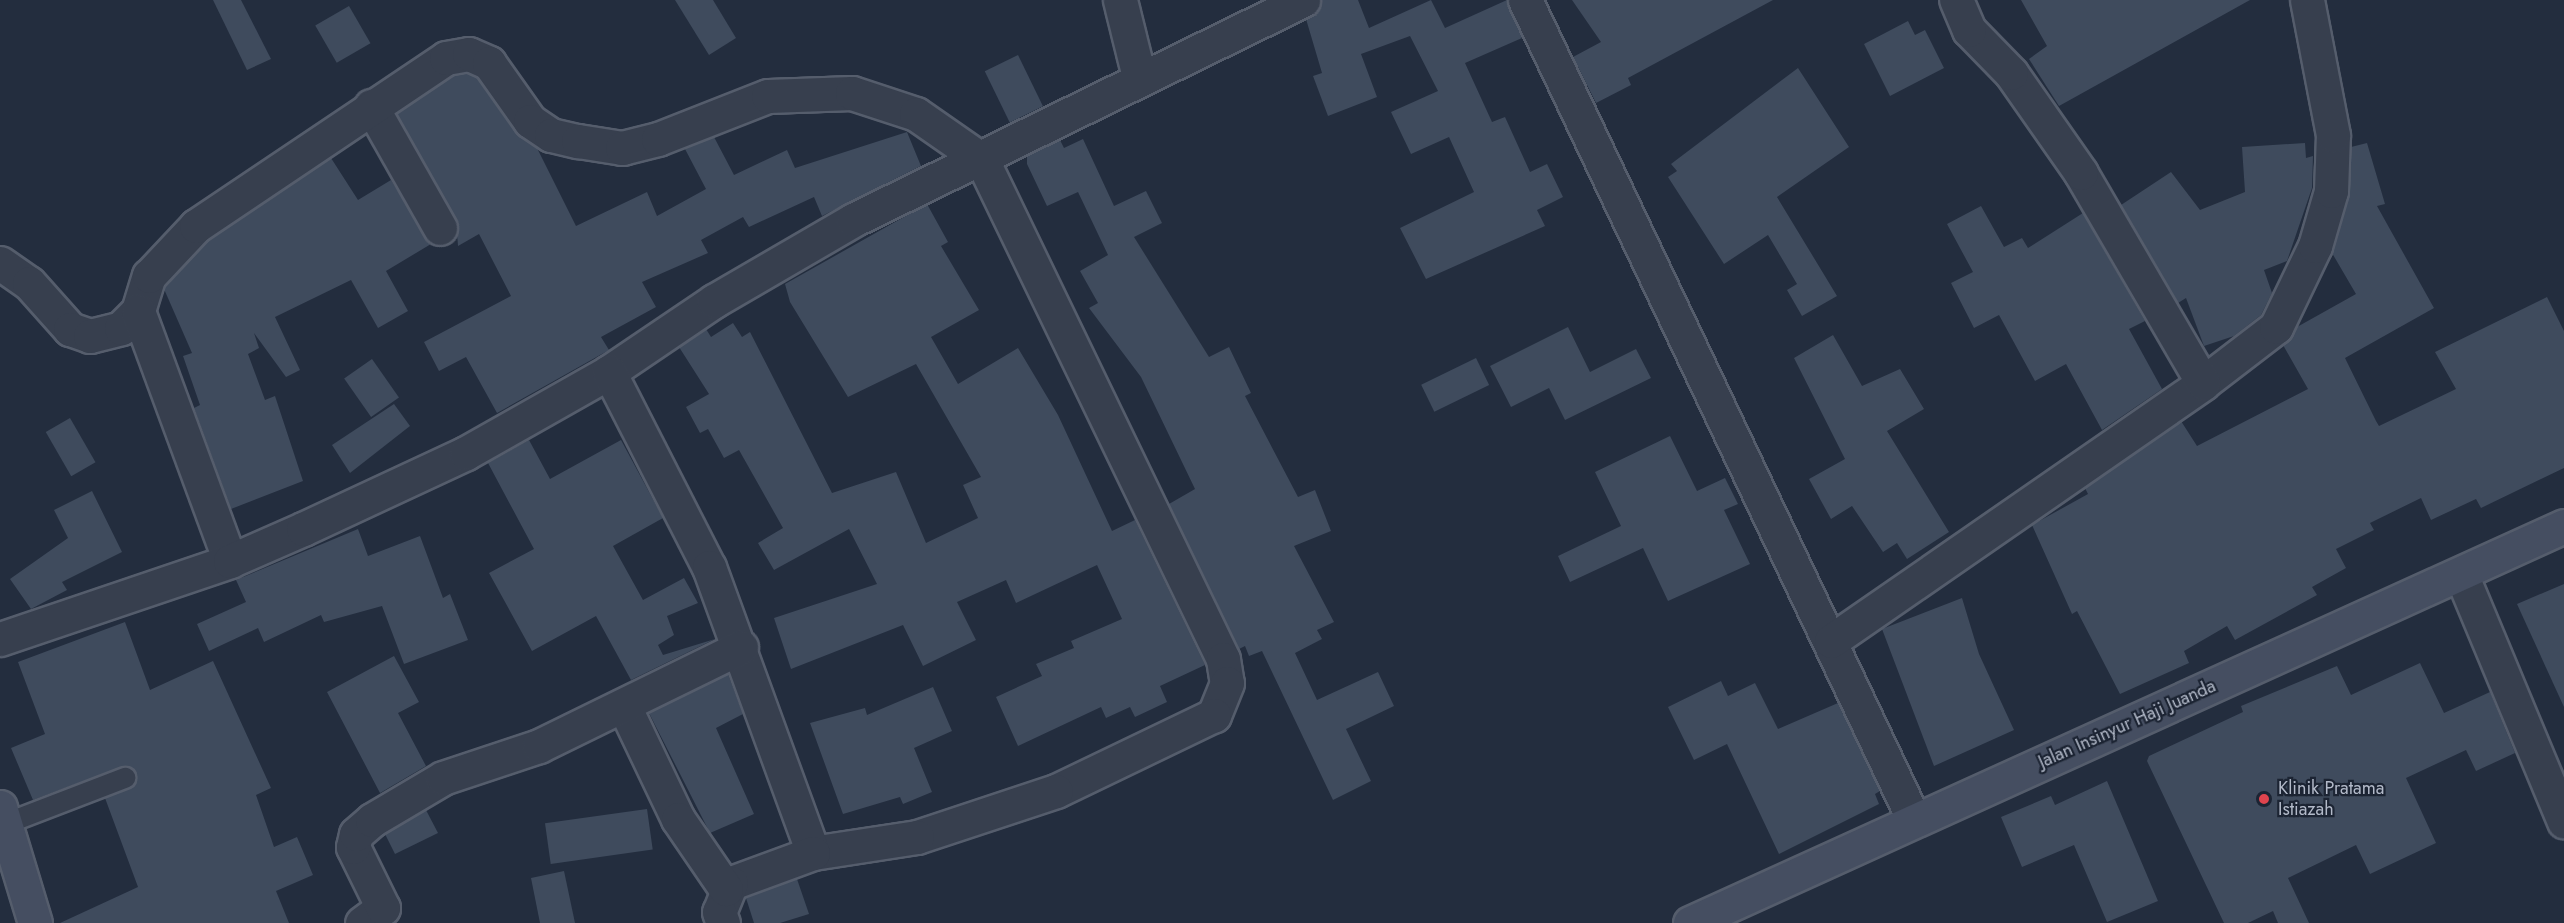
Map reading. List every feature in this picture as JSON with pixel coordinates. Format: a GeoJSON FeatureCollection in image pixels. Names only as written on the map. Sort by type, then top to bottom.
{"type":"FeatureCollection","features":[{"type":"Feature","properties":{"kind":"main road","name":"Jalan Insinyur Haji Juanda"},"geometry":{"type":"LineString","coordinates":[[1690,923],[2564,526]]}},
{"type":"Feature","properties":{"kind":"main road"},"geometry":{"type":"LineString","coordinates":[[3,815],[35,923]]}},
{"type":"Feature","properties":{"kind":"street"},"geometry":{"type":"LineString","coordinates":[[1120,0],[1139,77]]}},
{"type":"Feature","properties":{"kind":"street"},"geometry":{"type":"LineString","coordinates":[[0,639],[230,561],[466,453],[609,372],[795,251],[982,160],[1139,77],[1303,0]]}},
{"type":"Feature","properties":{"kind":"street"},"geometry":{"type":"LineString","coordinates":[[1525,0],[1914,820]]}},
{"type":"Feature","properties":{"kind":"street"},"geometry":{"type":"LineString","coordinates":[[1956,0],[1969,30],[2011,73],[2081,173],[2203,383]]}},
{"type":"Feature","properties":{"kind":"street"},"geometry":{"type":"LineString","coordinates":[[1831,641],[2203,383],[2276,327],[2315,246],[2328,202],[2333,135],[2307,0]]}},
{"type":"Feature","properties":{"kind":"street"},"geometry":{"type":"LineString","coordinates":[[0,263],[30,283],[70,329],[90,336],[121,328],[138,311],[149,276],[196,226],[371,106],[446,58],[470,54],[489,63],[530,121],[551,135],[578,141],[622,148],[658,140],[768,96],[852,93],[916,114],[982,160],[1223,659],[1227,683],[1214,715],[1056,791],[917,837],[813,853],[747,873],[726,889],[719,912],[723,923]]}},
{"type":"Feature","properties":{"kind":"street"},"geometry":{"type":"LineString","coordinates":[[371,106],[440,228]]}},
{"type":"Feature","properties":{"kind":"street"},"geometry":{"type":"LineString","coordinates":[[138,311],[230,561]]}},
{"type":"Feature","properties":{"kind":"street"},"geometry":{"type":"LineString","coordinates":[[609,372],[669,481],[741,647],[813,853]]}},
{"type":"Feature","properties":{"kind":"street"},"geometry":{"type":"LineString","coordinates":[[2461,574],[2564,821]]}},
{"type":"Feature","properties":{"kind":"street"},"geometry":{"type":"LineString","coordinates":[[362,923],[383,908],[353,847],[356,834],[372,820],[442,778],[539,746],[625,708],[741,647]]}},
{"type":"Feature","properties":{"kind":"street"},"geometry":{"type":"LineString","coordinates":[[625,708],[678,819],[726,889]]}},
{"type":"Feature","properties":{"kind":"lane"},"geometry":{"type":"LineString","coordinates":[[3,815],[125,778]]}},
{"type":"Feature","properties":{"kind":"building"},"geometry":{"type":"Polygon","coordinates":[[[213,0],[241,0],[271,59],[247,70],[213,0]]]}},
{"type":"Feature","properties":{"kind":"building"},"geometry":{"type":"Polygon","coordinates":[[[675,0],[713,0],[736,38],[709,55],[675,0]]]}},
{"type":"Feature","properties":{"kind":"building"},"geometry":{"type":"Polygon","coordinates":[[[1322,0],[1358,0],[1369,28],[1431,0],[1445,28],[1507,0],[1522,38],[1465,63],[1492,122],[1505,117],[1530,172],[1547,164],[1563,197],[1537,210],[1545,226],[1426,279],[1400,228],[1474,192],[1449,137],[1411,154],[1391,112],[1438,91],[1410,36],[1361,54],[1377,97],[1328,116],[1313,76],[1322,73],[1306,19],[1322,0]]]}},
{"type":"Feature","properties":{"kind":"building"},"geometry":{"type":"Polygon","coordinates":[[[1572,0],[1773,0],[1628,78],[1631,85],[1596,103],[1573,57],[1601,42],[1572,0]]]}},
{"type":"Feature","properties":{"kind":"building"},"geometry":{"type":"Polygon","coordinates":[[[2021,0],[2250,0],[2059,106],[2029,59],[2047,46],[2021,0]]]}},
{"type":"Feature","properties":{"kind":"building"},"geometry":{"type":"Polygon","coordinates":[[[349,6],[370,43],[337,63],[315,26],[349,6]]]}},
{"type":"Feature","properties":{"kind":"building"},"geometry":{"type":"Polygon","coordinates":[[[1908,21],[1915,35],[1925,30],[1944,68],[1890,96],[1864,44],[1908,21]]]}},
{"type":"Feature","properties":{"kind":"building"},"geometry":{"type":"Polygon","coordinates":[[[1018,55],[1043,106],[1010,122],[985,71],[1018,55]]]}},
{"type":"Feature","properties":{"kind":"building"},"geometry":{"type":"Polygon","coordinates":[[[1798,68],[1849,147],[1777,197],[1837,296],[1802,316],[1787,290],[1797,284],[1768,235],[1724,264],[1668,177],[1677,171],[1671,164],[1798,68]]]}},
{"type":"Feature","properties":{"kind":"building"},"geometry":{"type":"Polygon","coordinates":[[[467,73],[477,78],[515,132],[537,148],[576,226],[647,192],[657,216],[706,189],[685,149],[714,137],[734,175],[787,150],[795,168],[907,132],[921,166],[822,216],[814,197],[749,227],[743,217],[701,240],[708,253],[642,282],[656,307],[601,337],[609,350],[497,413],[466,357],[439,371],[424,342],[511,296],[479,234],[458,246],[456,219],[397,114],[453,76],[467,73]]]}},
{"type":"Feature","properties":{"kind":"building"},"geometry":{"type":"Polygon","coordinates":[[[1083,139],[1114,206],[1146,191],[1162,223],[1134,237],[1209,357],[1229,347],[1251,393],[1245,396],[1298,497],[1315,490],[1331,531],[1294,546],[1334,622],[1317,630],[1322,639],[1295,653],[1317,700],[1378,672],[1394,706],[1346,729],[1371,781],[1333,800],[1262,651],[1249,656],[1245,646],[1239,649],[1169,504],[1195,489],[1141,377],[1089,308],[1098,303],[1080,271],[1108,255],[1078,192],[1047,206],[1027,164],[1027,156],[1060,140],[1064,148],[1083,139]]]}},
{"type":"Feature","properties":{"kind":"building"},"geometry":{"type":"Polygon","coordinates":[[[2305,143],[2306,158],[2313,156],[2312,188],[2287,261],[2264,270],[2272,293],[2261,315],[2234,336],[2204,346],[2186,298],[2178,303],[2121,205],[2171,172],[2200,210],[2245,192],[2242,147],[2305,143]]]}},
{"type":"Feature","properties":{"kind":"building"},"geometry":{"type":"Polygon","coordinates":[[[2367,143],[2385,204],[2377,206],[2434,308],[2345,358],[2379,426],[2456,389],[2435,352],[2547,297],[2564,331],[2564,468],[2481,508],[2476,499],[2431,520],[2421,498],[2370,523],[2374,530],[2336,549],[2346,568],[2312,587],[2317,595],[2235,640],[2227,626],[2184,651],[2189,663],[2120,694],[2077,611],[2072,614],[2032,525],[2088,494],[2085,488],[2181,421],[2197,446],[2308,389],[2283,345],[2297,327],[2356,294],[2332,253],[2349,196],[2351,147],[2367,143]]]}},
{"type":"Feature","properties":{"kind":"building"},"geometry":{"type":"Polygon","coordinates":[[[331,158],[358,200],[391,180],[431,244],[386,271],[408,311],[378,328],[351,280],[275,317],[300,370],[286,377],[254,333],[259,348],[248,354],[265,400],[275,396],[303,481],[231,509],[194,408],[200,405],[183,356],[192,353],[164,289],[208,240],[331,158]]]}},
{"type":"Feature","properties":{"kind":"building"},"geometry":{"type":"Polygon","coordinates":[[[927,204],[948,242],[941,246],[979,310],[931,337],[958,384],[1018,348],[1058,415],[1112,531],[1135,520],[1205,665],[1160,686],[1167,702],[1135,717],[1130,707],[1106,718],[1101,707],[1018,746],[996,697],[1042,676],[1036,664],[1074,648],[1071,641],[1122,619],[1097,565],[1016,603],[1006,580],[957,602],[976,640],[923,666],[903,625],[791,669],[774,618],[877,584],[849,529],[774,570],[758,543],[783,528],[739,450],[724,458],[708,429],[700,433],[686,407],[709,394],[679,347],[706,329],[711,337],[733,323],[742,337],[750,332],[832,493],[896,472],[926,543],[978,518],[963,485],[981,477],[916,364],[848,397],[790,302],[785,284],[927,204]]]}},
{"type":"Feature","properties":{"kind":"building"},"geometry":{"type":"Polygon","coordinates":[[[1981,206],[2004,247],[2022,238],[2028,248],[2083,213],[2145,321],[2129,329],[2162,389],[2102,430],[2066,364],[2035,381],[1999,315],[1974,328],[1951,283],[1973,272],[1947,224],[1981,206]]]}},
{"type":"Feature","properties":{"kind":"building"},"geometry":{"type":"Polygon","coordinates":[[[1568,327],[1590,372],[1636,349],[1651,378],[1565,420],[1549,388],[1511,407],[1490,366],[1568,327]]]}},
{"type":"Feature","properties":{"kind":"building"},"geometry":{"type":"Polygon","coordinates":[[[1833,335],[1862,386],[1900,369],[1924,409],[1887,431],[1949,532],[1907,559],[1897,543],[1883,552],[1852,506],[1831,519],[1809,479],[1845,459],[1794,358],[1833,335]]]}},
{"type":"Feature","properties":{"kind":"building"},"geometry":{"type":"Polygon","coordinates":[[[1476,358],[1489,385],[1434,412],[1421,385],[1476,358]]]}},
{"type":"Feature","properties":{"kind":"building"},"geometry":{"type":"Polygon","coordinates":[[[372,359],[399,398],[371,417],[344,379],[372,359]]]}},
{"type":"Feature","properties":{"kind":"building"},"geometry":{"type":"Polygon","coordinates":[[[394,404],[410,426],[350,473],[332,445],[394,404]]]}},
{"type":"Feature","properties":{"kind":"building"},"geometry":{"type":"Polygon","coordinates":[[[70,418],[96,462],[71,476],[46,432],[70,418]]]}},
{"type":"Feature","properties":{"kind":"building"},"geometry":{"type":"Polygon","coordinates":[[[1670,436],[1697,491],[1725,478],[1738,504],[1724,510],[1750,564],[1668,601],[1643,548],[1570,582],[1558,556],[1621,526],[1595,472],[1670,436]]]}},
{"type":"Feature","properties":{"kind":"building"},"geometry":{"type":"Polygon","coordinates":[[[529,440],[550,479],[621,440],[663,518],[613,546],[643,600],[684,578],[698,603],[667,616],[674,635],[658,645],[663,655],[715,639],[631,680],[596,616],[532,651],[489,573],[534,549],[488,463],[529,440]]]}},
{"type":"Feature","properties":{"kind":"building"},"geometry":{"type":"Polygon","coordinates":[[[92,491],[122,552],[62,582],[67,590],[31,609],[10,579],[68,538],[54,510],[92,491]]]}},
{"type":"Feature","properties":{"kind":"building"},"geometry":{"type":"Polygon","coordinates":[[[358,529],[368,556],[420,536],[443,598],[450,594],[468,640],[404,664],[382,606],[324,622],[321,615],[264,642],[258,628],[209,651],[197,624],[246,602],[236,580],[358,529]]]}},
{"type":"Feature","properties":{"kind":"building"},"geometry":{"type":"Polygon","coordinates":[[[2564,584],[2564,707],[2517,604],[2564,584]]]}},
{"type":"Feature","properties":{"kind":"building"},"geometry":{"type":"Polygon","coordinates":[[[1962,598],[1979,654],[2014,730],[1934,766],[1882,629],[1962,598]]]}},
{"type":"Feature","properties":{"kind":"building"},"geometry":{"type":"Polygon","coordinates":[[[125,622],[150,690],[213,661],[271,788],[256,795],[274,847],[297,837],[313,875],[276,891],[289,923],[60,923],[138,887],[105,798],[134,786],[136,774],[121,767],[33,800],[11,748],[45,734],[18,662],[125,622]]]}},
{"type":"Feature","properties":{"kind":"building"},"geometry":{"type":"Polygon","coordinates":[[[394,656],[419,702],[398,713],[426,766],[380,793],[327,692],[394,656]]]}},
{"type":"Feature","properties":{"kind":"building"},"geometry":{"type":"Polygon","coordinates":[[[2420,663],[2444,713],[2490,692],[2515,753],[2476,771],[2466,750],[2406,778],[2436,843],[2370,874],[2356,845],[2288,878],[2309,923],[2278,923],[2273,911],[2248,923],[2224,923],[2147,761],[2149,756],[2243,712],[2241,706],[2337,666],[2351,695],[2420,663]]]}},
{"type":"Feature","properties":{"kind":"building"},"geometry":{"type":"Polygon","coordinates":[[[728,674],[743,714],[716,728],[754,814],[710,833],[649,713],[728,674]]]}},
{"type":"Feature","properties":{"kind":"building"},"geometry":{"type":"Polygon","coordinates":[[[1721,681],[1728,696],[1755,683],[1778,729],[1838,703],[1880,791],[1875,794],[1879,804],[1779,854],[1727,744],[1694,760],[1668,707],[1721,681]]]}},
{"type":"Feature","properties":{"kind":"building"},"geometry":{"type":"Polygon","coordinates":[[[933,687],[952,731],[914,748],[932,792],[903,804],[900,797],[843,814],[810,723],[865,708],[867,715],[933,687]]]}},
{"type":"Feature","properties":{"kind":"building"},"geometry":{"type":"Polygon","coordinates":[[[2107,781],[2158,901],[2107,922],[2074,845],[2022,867],[2001,817],[2051,796],[2055,805],[2107,781]]]}},
{"type":"Feature","properties":{"kind":"building"},"geometry":{"type":"Polygon","coordinates":[[[647,809],[653,850],[551,864],[545,823],[647,809]]]}},
{"type":"Feature","properties":{"kind":"building"},"geometry":{"type":"Polygon","coordinates":[[[426,810],[438,833],[395,854],[385,834],[426,810]]]}},
{"type":"Feature","properties":{"kind":"building"},"geometry":{"type":"Polygon","coordinates":[[[564,871],[575,923],[540,923],[531,878],[564,871]]]}},
{"type":"Feature","properties":{"kind":"building"},"geometry":{"type":"Polygon","coordinates":[[[797,879],[809,914],[780,923],[754,923],[746,898],[797,879]]]}},
{"type":"Feature","properties":{"kind":"place","name":"Klinik Pratama Istiazah"},"geometry":{"type":"Point","coordinates":[2264,799]}}]}
